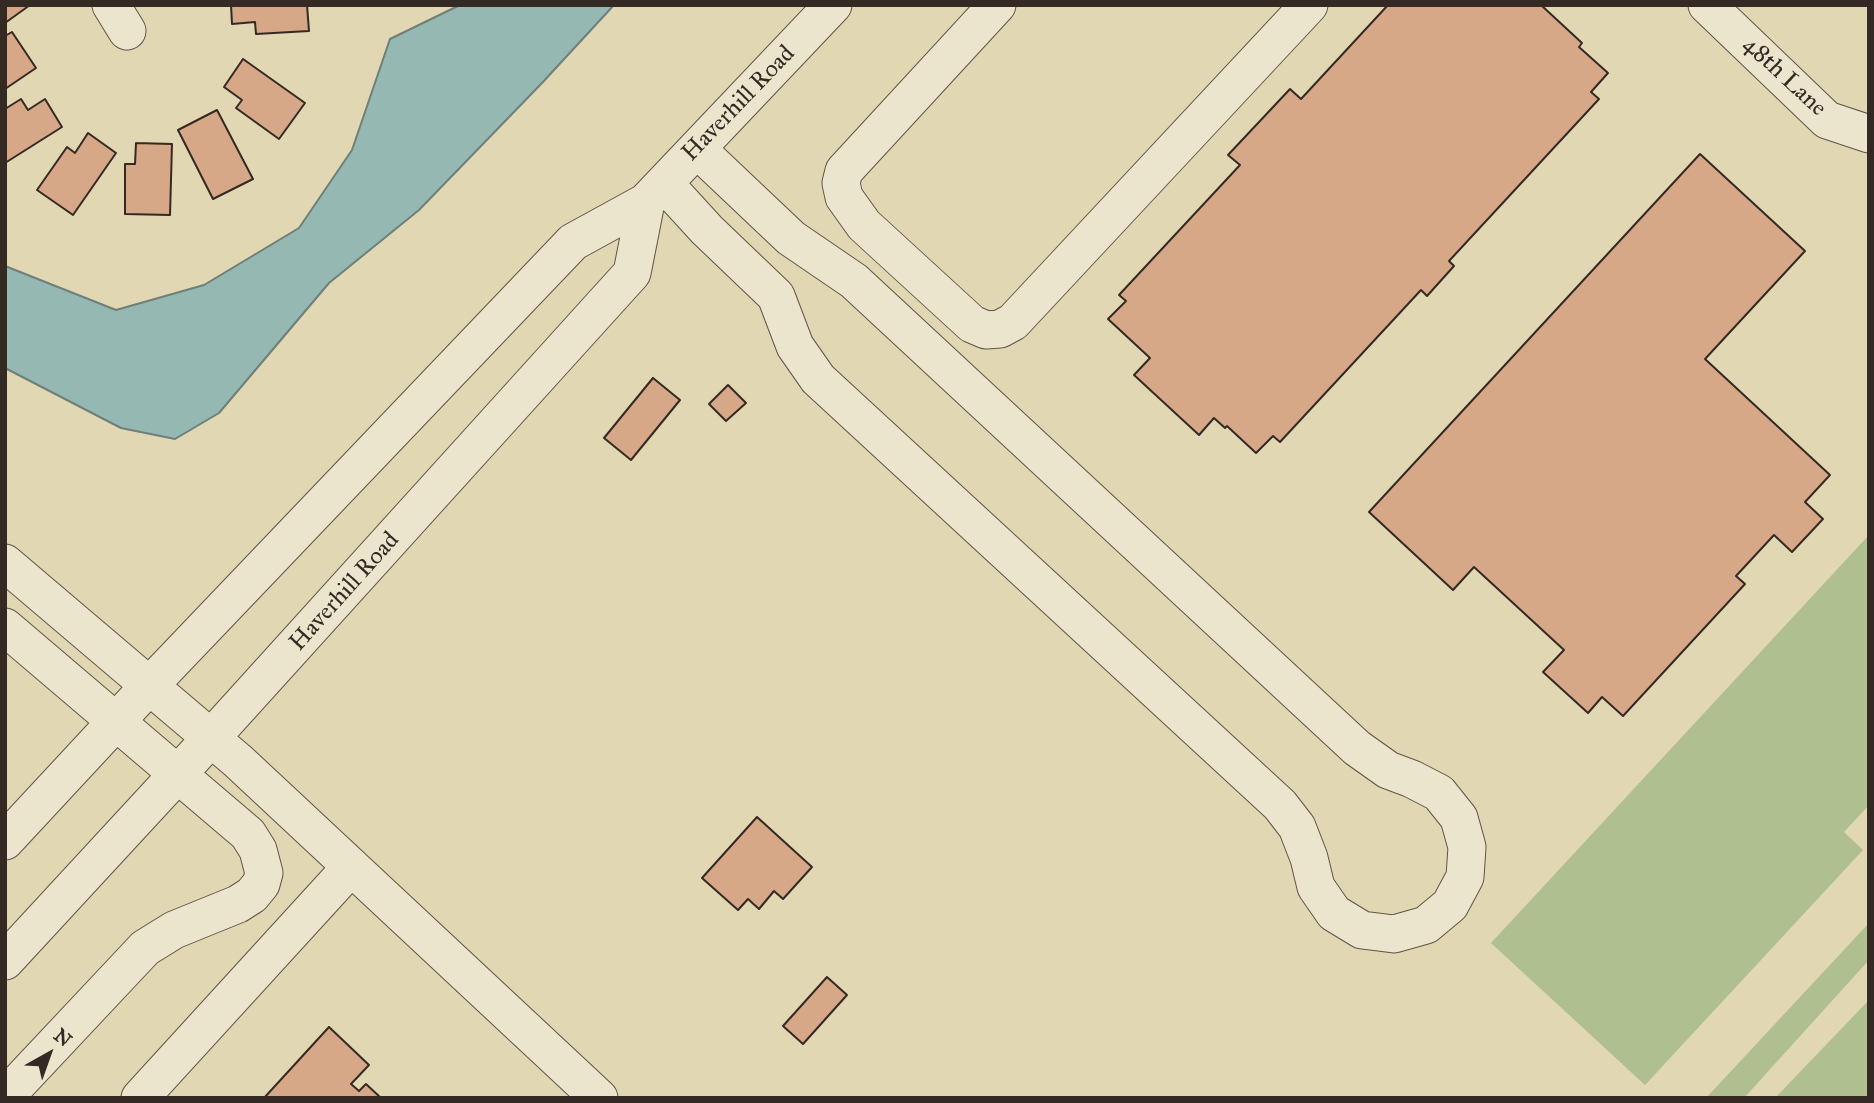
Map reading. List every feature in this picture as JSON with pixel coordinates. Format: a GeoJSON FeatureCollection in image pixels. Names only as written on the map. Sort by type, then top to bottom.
{"type":"FeatureCollection","features":[{"type":"Feature","properties":{"kind":"street","name":"Haverhill Road"},"geometry":{"type":"LineString","coordinates":[[5,841],[149,686],[573,242],[655,192],[833,5]]}},
{"type":"Feature","properties":{"kind":"street"},"geometry":{"type":"LineString","coordinates":[[997,5],[844,171],[841,183],[844,197],[864,225],[972,324],[986,330],[1000,329],[1013,322],[1309,5]]}},
{"type":"Feature","properties":{"kind":"street","name":"48th Lane"},"geometry":{"type":"LineString","coordinates":[[1707,5],[1827,120],[1869,134]]}},
{"type":"Feature","properties":{"kind":"street"},"geometry":{"type":"LineString","coordinates":[[655,192],[707,230],[776,296],[784,312],[794,346],[818,379],[1280,805],[1297,827],[1316,887],[1334,913],[1362,930],[1394,934],[1426,925],[1450,905],[1465,877],[1468,847],[1459,818],[1439,793],[1388,770],[1357,748],[853,281],[790,238],[697,149]]}},
{"type":"Feature","properties":{"kind":"street","name":"Haverhill Road"},"geometry":{"type":"LineString","coordinates":[[5,961],[632,274],[655,192]]}},
{"type":"Feature","properties":{"kind":"street"},"geometry":{"type":"LineString","coordinates":[[784,312],[784,298],[789,284],[811,265],[825,262]]}},
{"type":"Feature","properties":{"kind":"street"},"geometry":{"type":"LineString","coordinates":[[5,563],[238,761],[599,1098]]}},
{"type":"Feature","properties":{"kind":"street"},"geometry":{"type":"LineString","coordinates":[[5,627],[248,834],[261,860],[264,873],[261,884],[252,895],[238,904],[174,930],[145,948],[5,1097]]}},
{"type":"Feature","properties":{"kind":"street"},"geometry":{"type":"LineString","coordinates":[[140,1098],[351,867]]}},
{"type":"Feature","properties":{"kind":"green space"},"geometry":{"type":"Polygon","coordinates":[[[1869,535],[1869,805],[1844,832],[1863,850],[1645,1085],[1491,943],[1869,535]]]}},
{"type":"Feature","properties":{"kind":"green space"},"geometry":{"type":"Polygon","coordinates":[[[1869,923],[1869,960],[1744,1098],[1706,1098],[1869,923]]]}},
{"type":"Feature","properties":{"kind":"green space"},"geometry":{"type":"Polygon","coordinates":[[[1869,1000],[1869,1098],[1775,1098],[1869,1000]]]}},
{"type":"Feature","properties":{"kind":"water"},"geometry":{"type":"Polygon","coordinates":[[[460,5],[614,5],[419,210],[329,283],[219,413],[175,439],[121,428],[5,368],[5,266],[116,310],[204,285],[299,228],[352,150],[390,39],[460,5]]]}},
{"type":"Feature","properties":{"kind":"building"},"geometry":{"type":"Polygon","coordinates":[[[5,5],[30,5],[5,23],[5,5]]]}},
{"type":"Feature","properties":{"kind":"building"},"geometry":{"type":"Polygon","coordinates":[[[231,5],[307,5],[309,31],[256,34],[255,22],[232,24],[231,5]]]}},
{"type":"Feature","properties":{"kind":"building"},"geometry":{"type":"Polygon","coordinates":[[[1388,5],[1541,5],[1582,43],[1579,47],[1608,73],[1591,92],[1599,99],[1449,261],[1454,266],[1427,296],[1421,290],[1280,442],[1273,436],[1256,453],[1227,426],[1225,428],[1214,418],[1199,435],[1134,375],[1150,358],[1108,319],[1126,301],[1119,295],[1240,165],[1228,155],[1290,89],[1301,99],[1388,5]]]}},
{"type":"Feature","properties":{"kind":"building"},"geometry":{"type":"Polygon","coordinates":[[[12,32],[36,68],[5,89],[5,36],[12,32]]]}},
{"type":"Feature","properties":{"kind":"building"},"geometry":{"type":"Polygon","coordinates":[[[243,59],[305,103],[279,139],[236,108],[242,100],[224,87],[243,59]]]}},
{"type":"Feature","properties":{"kind":"building"},"geometry":{"type":"Polygon","coordinates":[[[21,99],[28,110],[45,99],[62,127],[5,163],[5,109],[21,99]]]}},
{"type":"Feature","properties":{"kind":"building"},"geometry":{"type":"Polygon","coordinates":[[[217,110],[253,179],[213,199],[178,130],[217,110]]]}},
{"type":"Feature","properties":{"kind":"building"},"geometry":{"type":"Polygon","coordinates":[[[88,133],[116,153],[73,215],[37,190],[67,147],[75,153],[88,133]]]}},
{"type":"Feature","properties":{"kind":"building"},"geometry":{"type":"Polygon","coordinates":[[[136,143],[172,144],[170,215],[125,214],[125,164],[135,164],[136,143]]]}},
{"type":"Feature","properties":{"kind":"building"},"geometry":{"type":"Polygon","coordinates":[[[1700,154],[1805,251],[1705,359],[1830,475],[1805,502],[1823,519],[1792,552],[1774,535],[1736,576],[1745,584],[1623,716],[1602,697],[1588,713],[1543,672],[1564,650],[1474,567],[1453,590],[1369,512],[1700,154]]]}},
{"type":"Feature","properties":{"kind":"building"},"geometry":{"type":"Polygon","coordinates":[[[653,378],[680,400],[631,460],[604,438],[653,378]]]}},
{"type":"Feature","properties":{"kind":"building"},"geometry":{"type":"Polygon","coordinates":[[[728,385],[746,403],[726,421],[709,404],[728,385]]]}},
{"type":"Feature","properties":{"kind":"building"},"geometry":{"type":"Polygon","coordinates":[[[757,817],[812,867],[783,899],[774,891],[759,909],[748,899],[738,910],[702,878],[757,817]]]}},
{"type":"Feature","properties":{"kind":"building"},"geometry":{"type":"Polygon","coordinates":[[[827,977],[847,995],[803,1044],[783,1026],[827,977]]]}},
{"type":"Feature","properties":{"kind":"building"},"geometry":{"type":"Polygon","coordinates":[[[329,1027],[369,1065],[351,1084],[359,1091],[366,1084],[381,1098],[264,1098],[329,1027]]]}}]}
